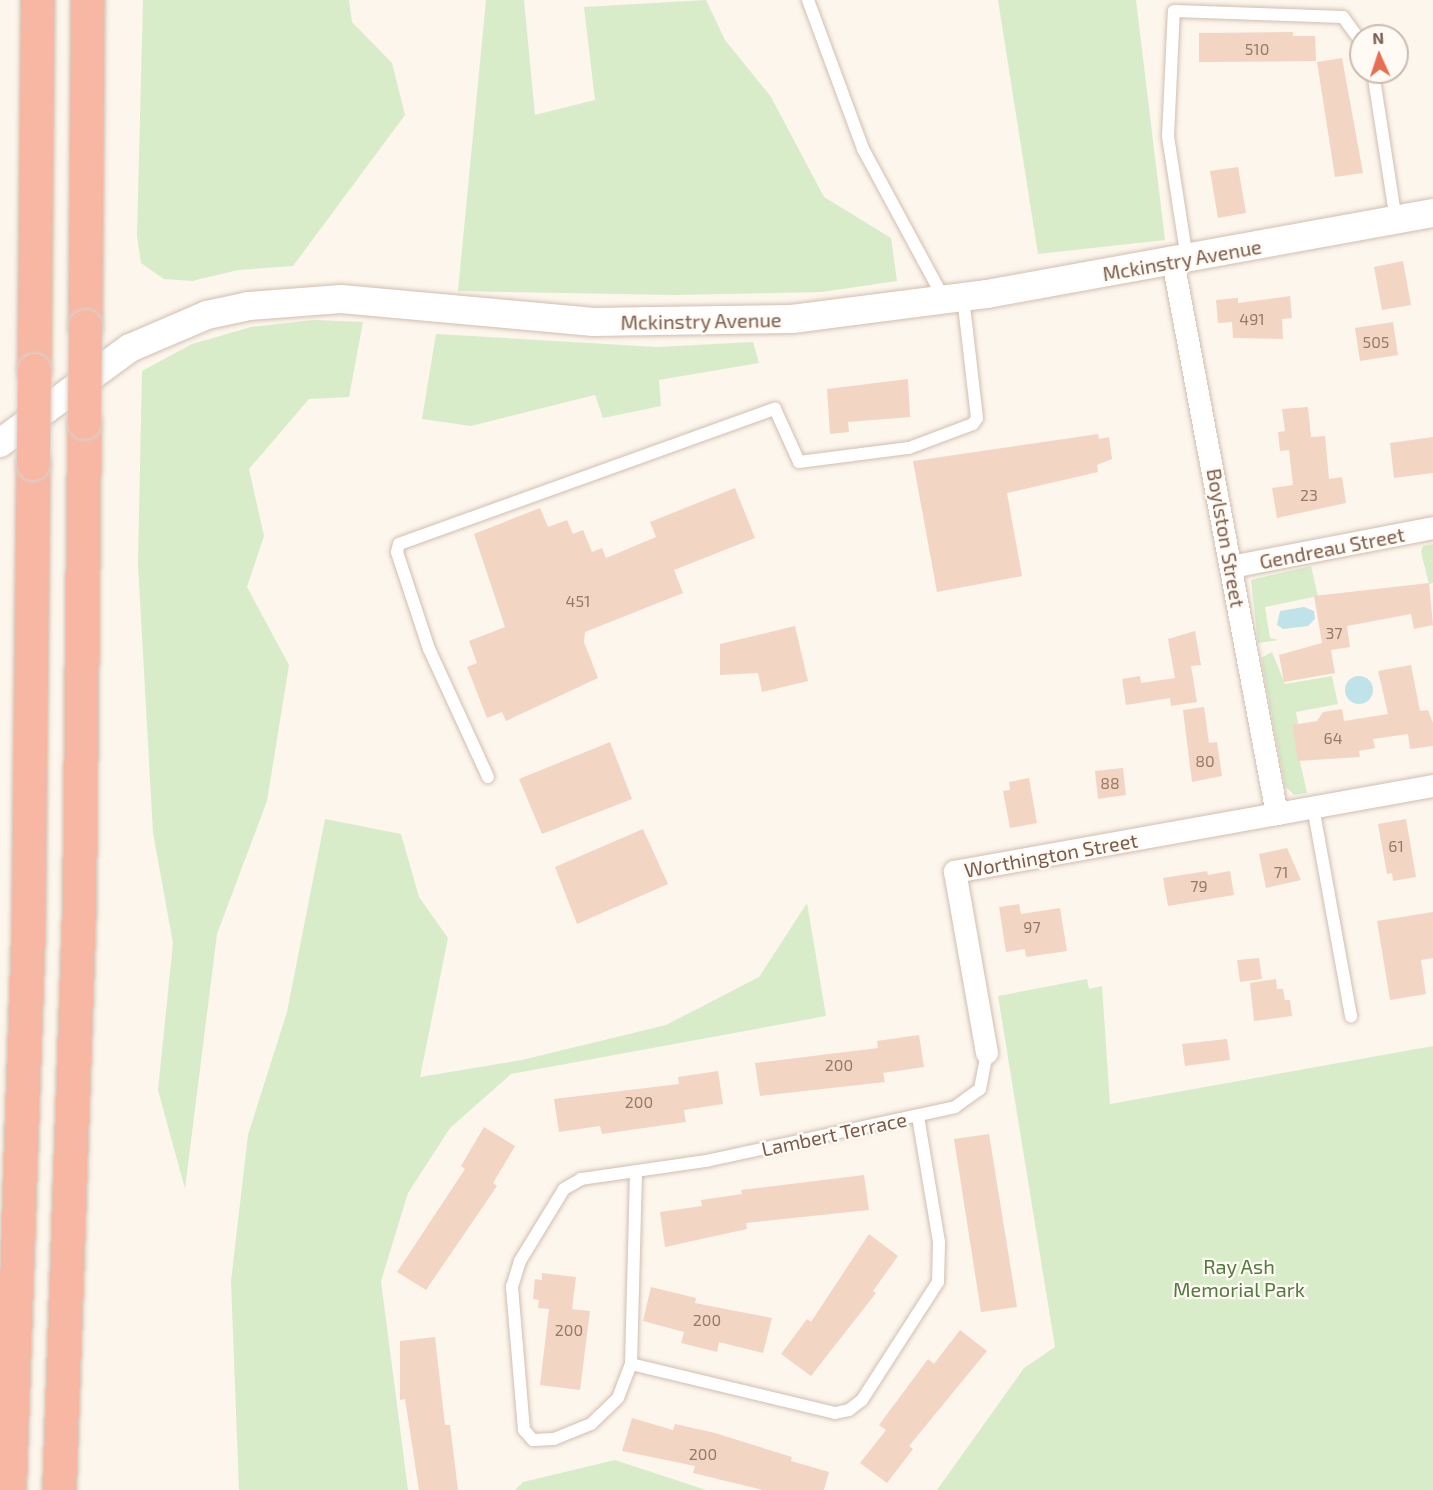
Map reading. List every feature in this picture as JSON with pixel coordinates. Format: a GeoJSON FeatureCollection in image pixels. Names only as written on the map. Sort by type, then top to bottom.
{"type":"FeatureCollection","features":[{"type":"Feature","properties":{"kind":"highway"},"geometry":{"type":"LineString","coordinates":[[9,1490],[28,931],[37,0]]}},
{"type":"Feature","properties":{"kind":"highway"},"geometry":{"type":"LineString","coordinates":[[59,1490],[79,906],[87,0]]}},
{"type":"Feature","properties":{"kind":"street","name":"Mckinstry Avenue"},"geometry":{"type":"LineString","coordinates":[[0,443],[130,348],[207,315],[270,303],[363,300],[510,317],[687,324],[792,319],[954,299],[1433,213]]}},
{"type":"Feature","properties":{"kind":"street","name":"Boylston Street"},"geometry":{"type":"LineString","coordinates":[[1180,260],[1231,567],[1277,814]]}},
{"type":"Feature","properties":{"kind":"street","name":"Gendreau Street"},"geometry":{"type":"LineString","coordinates":[[1231,567],[1433,528]]}},
{"type":"Feature","properties":{"kind":"street","name":"Worthington Street"},"geometry":{"type":"LineString","coordinates":[[987,1053],[955,872],[1433,786]]}},
{"type":"Feature","properties":{"kind":"lane"},"geometry":{"type":"LineString","coordinates":[[488,777],[429,649],[396,552],[399,544],[775,408],[799,462],[909,448],[972,424],[977,418],[954,299],[863,149],[808,0]]}},
{"type":"Feature","properties":{"kind":"lane"},"geometry":{"type":"LineString","coordinates":[[1180,260],[1168,136],[1174,11],[1343,17],[1349,25]]}},
{"type":"Feature","properties":{"kind":"lane"},"geometry":{"type":"LineString","coordinates":[[1374,84],[1396,220]]}},
{"type":"Feature","properties":{"kind":"lane"},"geometry":{"type":"LineString","coordinates":[[1313,807],[1351,1017]]}},
{"type":"Feature","properties":{"kind":"lane","name":"Worthington Street"},"geometry":{"type":"LineString","coordinates":[[918,1116],[974,1096],[987,1072],[987,1053]]}},
{"type":"Feature","properties":{"kind":"lane","name":"Lambert Terrace"},"geometry":{"type":"LineString","coordinates":[[631,1364],[835,1413],[849,1410],[862,1400],[938,1282],[939,1242],[918,1116],[636,1173],[581,1179],[564,1189],[520,1261],[512,1287],[524,1430],[533,1440],[554,1439],[591,1424],[618,1398],[631,1364],[636,1173]]}},
{"type":"Feature","properties":{"kind":"green space"},"geometry":{"type":"Polygon","coordinates":[[[143,0],[349,0],[352,22],[392,63],[405,115],[293,266],[238,270],[192,281],[164,279],[141,263],[137,236],[143,0]]]}},
{"type":"Feature","properties":{"kind":"green space"},"geometry":{"type":"Polygon","coordinates":[[[486,0],[524,0],[535,115],[595,100],[584,7],[706,0],[725,40],[771,97],[824,197],[891,238],[897,281],[822,292],[673,295],[458,291],[486,0]]]}},
{"type":"Feature","properties":{"kind":"green space"},"geometry":{"type":"Polygon","coordinates":[[[998,0],[1136,0],[1165,240],[1038,254],[998,0]]]}},
{"type":"Feature","properties":{"kind":"green space"},"geometry":{"type":"Polygon","coordinates":[[[314,320],[363,322],[349,397],[309,399],[249,469],[264,536],[247,587],[289,665],[267,801],[217,934],[185,1189],[158,1090],[173,943],[153,833],[138,564],[142,371],[192,344],[251,327],[314,320]]]}},
{"type":"Feature","properties":{"kind":"green space"},"geometry":{"type":"Polygon","coordinates":[[[436,334],[657,347],[753,342],[759,363],[659,380],[661,406],[603,418],[595,395],[471,426],[422,419],[436,334]]]}},
{"type":"Feature","properties":{"kind":"green space"},"geometry":{"type":"Polygon","coordinates":[[[1433,544],[1433,583],[1429,584],[1421,552],[1423,546],[1433,544]]]}},
{"type":"Feature","properties":{"kind":"green space"},"geometry":{"type":"Polygon","coordinates":[[[1311,566],[1318,596],[1265,607],[1270,638],[1279,640],[1258,643],[1251,580],[1311,566]]]}},
{"type":"Feature","properties":{"kind":"green space"},"geometry":{"type":"Polygon","coordinates":[[[1272,652],[1285,684],[1332,676],[1338,704],[1296,712],[1298,724],[1292,726],[1307,793],[1294,795],[1285,786],[1261,658],[1272,652]]]}},
{"type":"Feature","properties":{"kind":"green space"},"geometry":{"type":"Polygon","coordinates":[[[325,819],[401,834],[419,897],[448,938],[420,1077],[522,1060],[666,1025],[759,977],[807,903],[826,1016],[511,1074],[450,1128],[408,1193],[381,1281],[408,1490],[239,1490],[231,1281],[248,1135],[287,1012],[325,819]]]}},
{"type":"Feature","properties":{"kind":"green space","name":"Ray Ash Memorial Park"},"geometry":{"type":"Polygon","coordinates":[[[1087,979],[1089,989],[1102,986],[1110,1104],[1433,1046],[1433,1490],[937,1490],[1024,1368],[1055,1347],[998,996],[1087,979]]]}},
{"type":"Feature","properties":{"kind":"green space"},"geometry":{"type":"Polygon","coordinates":[[[615,1460],[706,1490],[515,1490],[523,1482],[615,1460]]]}},
{"type":"Feature","properties":{"kind":"water"},"geometry":{"type":"Polygon","coordinates":[[[1304,607],[1314,611],[1315,619],[1308,626],[1283,629],[1277,625],[1280,611],[1304,607]]]}},
{"type":"Feature","properties":{"kind":"water"},"geometry":{"type":"Polygon","coordinates":[[[1359,676],[1369,680],[1373,690],[1369,700],[1359,704],[1349,700],[1345,690],[1349,680],[1359,676]]]}},
{"type":"Feature","properties":{"kind":"building"},"geometry":{"type":"Polygon","coordinates":[[[1293,32],[1293,36],[1315,36],[1316,61],[1199,62],[1199,33],[1293,32]]]}},
{"type":"Feature","properties":{"kind":"building"},"geometry":{"type":"Polygon","coordinates":[[[1342,58],[1363,173],[1335,177],[1317,62],[1342,58]]]}},
{"type":"Feature","properties":{"kind":"building"},"geometry":{"type":"Polygon","coordinates":[[[1238,167],[1246,213],[1218,218],[1210,171],[1238,167]]]}},
{"type":"Feature","properties":{"kind":"building"},"geometry":{"type":"Polygon","coordinates":[[[1403,261],[1411,305],[1382,310],[1374,267],[1403,261]]]}},
{"type":"Feature","properties":{"kind":"building"},"geometry":{"type":"Polygon","coordinates":[[[1290,296],[1292,318],[1282,319],[1283,339],[1233,338],[1232,322],[1218,323],[1216,300],[1238,298],[1238,303],[1290,296]]]}},
{"type":"Feature","properties":{"kind":"building"},"geometry":{"type":"Polygon","coordinates":[[[1393,322],[1398,355],[1360,361],[1355,328],[1393,322]]]}},
{"type":"Feature","properties":{"kind":"building"},"geometry":{"type":"Polygon","coordinates":[[[908,379],[910,417],[848,422],[849,432],[830,434],[827,389],[908,379]]]}},
{"type":"Feature","properties":{"kind":"building"},"geometry":{"type":"Polygon","coordinates":[[[1308,407],[1311,437],[1325,436],[1329,479],[1342,477],[1346,503],[1277,518],[1272,488],[1293,485],[1289,450],[1280,451],[1278,432],[1285,431],[1282,409],[1308,407]]]}},
{"type":"Feature","properties":{"kind":"building"},"geometry":{"type":"Polygon","coordinates":[[[1098,434],[1099,439],[1109,437],[1112,459],[1097,465],[1098,472],[1007,493],[1022,576],[937,592],[913,461],[1098,434]]]}},
{"type":"Feature","properties":{"kind":"building"},"geometry":{"type":"Polygon","coordinates":[[[1433,437],[1433,473],[1394,478],[1390,443],[1433,437]]]}},
{"type":"Feature","properties":{"kind":"building"},"geometry":{"type":"Polygon","coordinates":[[[735,488],[755,538],[674,570],[683,593],[585,632],[584,642],[598,678],[506,721],[502,712],[487,718],[467,667],[477,663],[469,641],[505,627],[474,534],[540,508],[548,527],[567,520],[573,534],[583,530],[592,552],[602,548],[606,558],[656,537],[650,522],[735,488]]]}},
{"type":"Feature","properties":{"kind":"building"},"geometry":{"type":"Polygon","coordinates":[[[1429,583],[1433,625],[1414,629],[1411,614],[1347,626],[1350,647],[1331,650],[1335,673],[1284,682],[1279,655],[1322,643],[1314,596],[1429,583]]]}},
{"type":"Feature","properties":{"kind":"building"},"geometry":{"type":"Polygon","coordinates":[[[795,626],[808,681],[762,692],[758,673],[720,675],[720,644],[795,626]]]}},
{"type":"Feature","properties":{"kind":"building"},"geometry":{"type":"Polygon","coordinates":[[[1195,631],[1201,665],[1191,666],[1197,702],[1171,706],[1170,698],[1126,705],[1122,679],[1140,676],[1141,683],[1175,678],[1168,639],[1195,631]]]}},
{"type":"Feature","properties":{"kind":"building"},"geometry":{"type":"Polygon","coordinates":[[[1411,665],[1420,711],[1428,710],[1433,723],[1433,746],[1410,749],[1408,734],[1373,739],[1375,748],[1359,751],[1360,757],[1298,761],[1292,725],[1317,721],[1323,712],[1342,709],[1344,721],[1388,714],[1378,671],[1411,665]]]}},
{"type":"Feature","properties":{"kind":"building"},"geometry":{"type":"Polygon","coordinates":[[[1204,707],[1209,743],[1217,742],[1222,776],[1192,782],[1183,710],[1204,707]]]}},
{"type":"Feature","properties":{"kind":"building"},"geometry":{"type":"Polygon","coordinates":[[[610,742],[632,799],[542,834],[519,779],[610,742]]]}},
{"type":"Feature","properties":{"kind":"building"},"geometry":{"type":"Polygon","coordinates":[[[1123,768],[1126,795],[1098,799],[1095,771],[1123,768]]]}},
{"type":"Feature","properties":{"kind":"building"},"geometry":{"type":"Polygon","coordinates":[[[1029,778],[1037,823],[1010,828],[1003,791],[1010,790],[1009,782],[1029,778]]]}},
{"type":"Feature","properties":{"kind":"building"},"geometry":{"type":"Polygon","coordinates":[[[1406,819],[1416,877],[1393,881],[1392,873],[1387,874],[1378,824],[1406,819]]]}},
{"type":"Feature","properties":{"kind":"building"},"geometry":{"type":"Polygon","coordinates":[[[643,829],[668,884],[577,924],[555,867],[643,829]]]}},
{"type":"Feature","properties":{"kind":"building"},"geometry":{"type":"Polygon","coordinates":[[[1287,848],[1301,880],[1266,888],[1259,854],[1287,848]]]}},
{"type":"Feature","properties":{"kind":"building"},"geometry":{"type":"Polygon","coordinates":[[[1207,871],[1208,875],[1230,871],[1234,895],[1168,906],[1163,878],[1207,871]]]}},
{"type":"Feature","properties":{"kind":"building"},"geometry":{"type":"Polygon","coordinates":[[[1019,904],[1021,914],[1060,908],[1067,951],[1026,957],[1025,949],[1006,952],[999,907],[1019,904]]]}},
{"type":"Feature","properties":{"kind":"building"},"geometry":{"type":"Polygon","coordinates":[[[1433,912],[1433,958],[1421,960],[1426,994],[1390,1000],[1377,921],[1433,912]]]}},
{"type":"Feature","properties":{"kind":"building"},"geometry":{"type":"Polygon","coordinates":[[[1259,958],[1262,979],[1240,982],[1237,960],[1259,958]]]}},
{"type":"Feature","properties":{"kind":"building"},"geometry":{"type":"Polygon","coordinates":[[[1276,979],[1277,989],[1283,989],[1285,1000],[1290,1000],[1292,1016],[1254,1021],[1250,983],[1276,979]]]}},
{"type":"Feature","properties":{"kind":"building"},"geometry":{"type":"Polygon","coordinates":[[[919,1035],[924,1067],[883,1073],[885,1082],[760,1096],[755,1063],[878,1048],[877,1041],[919,1035]]]}},
{"type":"Feature","properties":{"kind":"building"},"geometry":{"type":"Polygon","coordinates":[[[1227,1039],[1230,1060],[1185,1066],[1182,1044],[1227,1039]]]}},
{"type":"Feature","properties":{"kind":"building"},"geometry":{"type":"Polygon","coordinates":[[[718,1071],[723,1104],[684,1110],[686,1122],[602,1134],[600,1126],[559,1132],[554,1099],[679,1084],[678,1077],[718,1071]]]}},
{"type":"Feature","properties":{"kind":"building"},"geometry":{"type":"Polygon","coordinates":[[[484,1127],[515,1146],[493,1183],[497,1186],[426,1290],[397,1272],[465,1169],[461,1166],[484,1127]]]}},
{"type":"Feature","properties":{"kind":"building"},"geometry":{"type":"Polygon","coordinates":[[[989,1134],[1017,1307],[981,1312],[954,1139],[989,1134]]]}},
{"type":"Feature","properties":{"kind":"building"},"geometry":{"type":"Polygon","coordinates":[[[864,1175],[869,1210],[746,1223],[747,1229],[665,1247],[660,1212],[702,1206],[701,1200],[742,1194],[741,1190],[864,1175]]]}},
{"type":"Feature","properties":{"kind":"building"},"geometry":{"type":"Polygon","coordinates":[[[869,1234],[898,1256],[873,1291],[876,1293],[811,1376],[781,1354],[807,1319],[811,1322],[869,1234]]]}},
{"type":"Feature","properties":{"kind":"building"},"geometry":{"type":"Polygon","coordinates":[[[542,1273],[576,1277],[572,1309],[590,1311],[580,1390],[540,1385],[549,1309],[538,1308],[539,1300],[533,1299],[535,1279],[542,1280],[542,1273]]]}},
{"type":"Feature","properties":{"kind":"building"},"geometry":{"type":"Polygon","coordinates":[[[651,1287],[696,1298],[695,1303],[772,1318],[763,1353],[719,1342],[717,1352],[681,1343],[684,1332],[643,1321],[651,1287]]]}},
{"type":"Feature","properties":{"kind":"building"},"geometry":{"type":"Polygon","coordinates":[[[960,1330],[987,1351],[909,1446],[913,1449],[887,1483],[860,1463],[886,1430],[879,1425],[928,1359],[934,1364],[960,1330]]]}},
{"type":"Feature","properties":{"kind":"building"},"geometry":{"type":"Polygon","coordinates":[[[435,1337],[445,1425],[450,1425],[458,1490],[419,1490],[405,1399],[400,1400],[400,1341],[435,1337]]]}},
{"type":"Feature","properties":{"kind":"building"},"geometry":{"type":"Polygon","coordinates":[[[632,1418],[673,1430],[675,1424],[715,1433],[792,1457],[791,1461],[829,1472],[824,1490],[763,1490],[693,1473],[695,1466],[622,1451],[632,1418]]]}}]}
